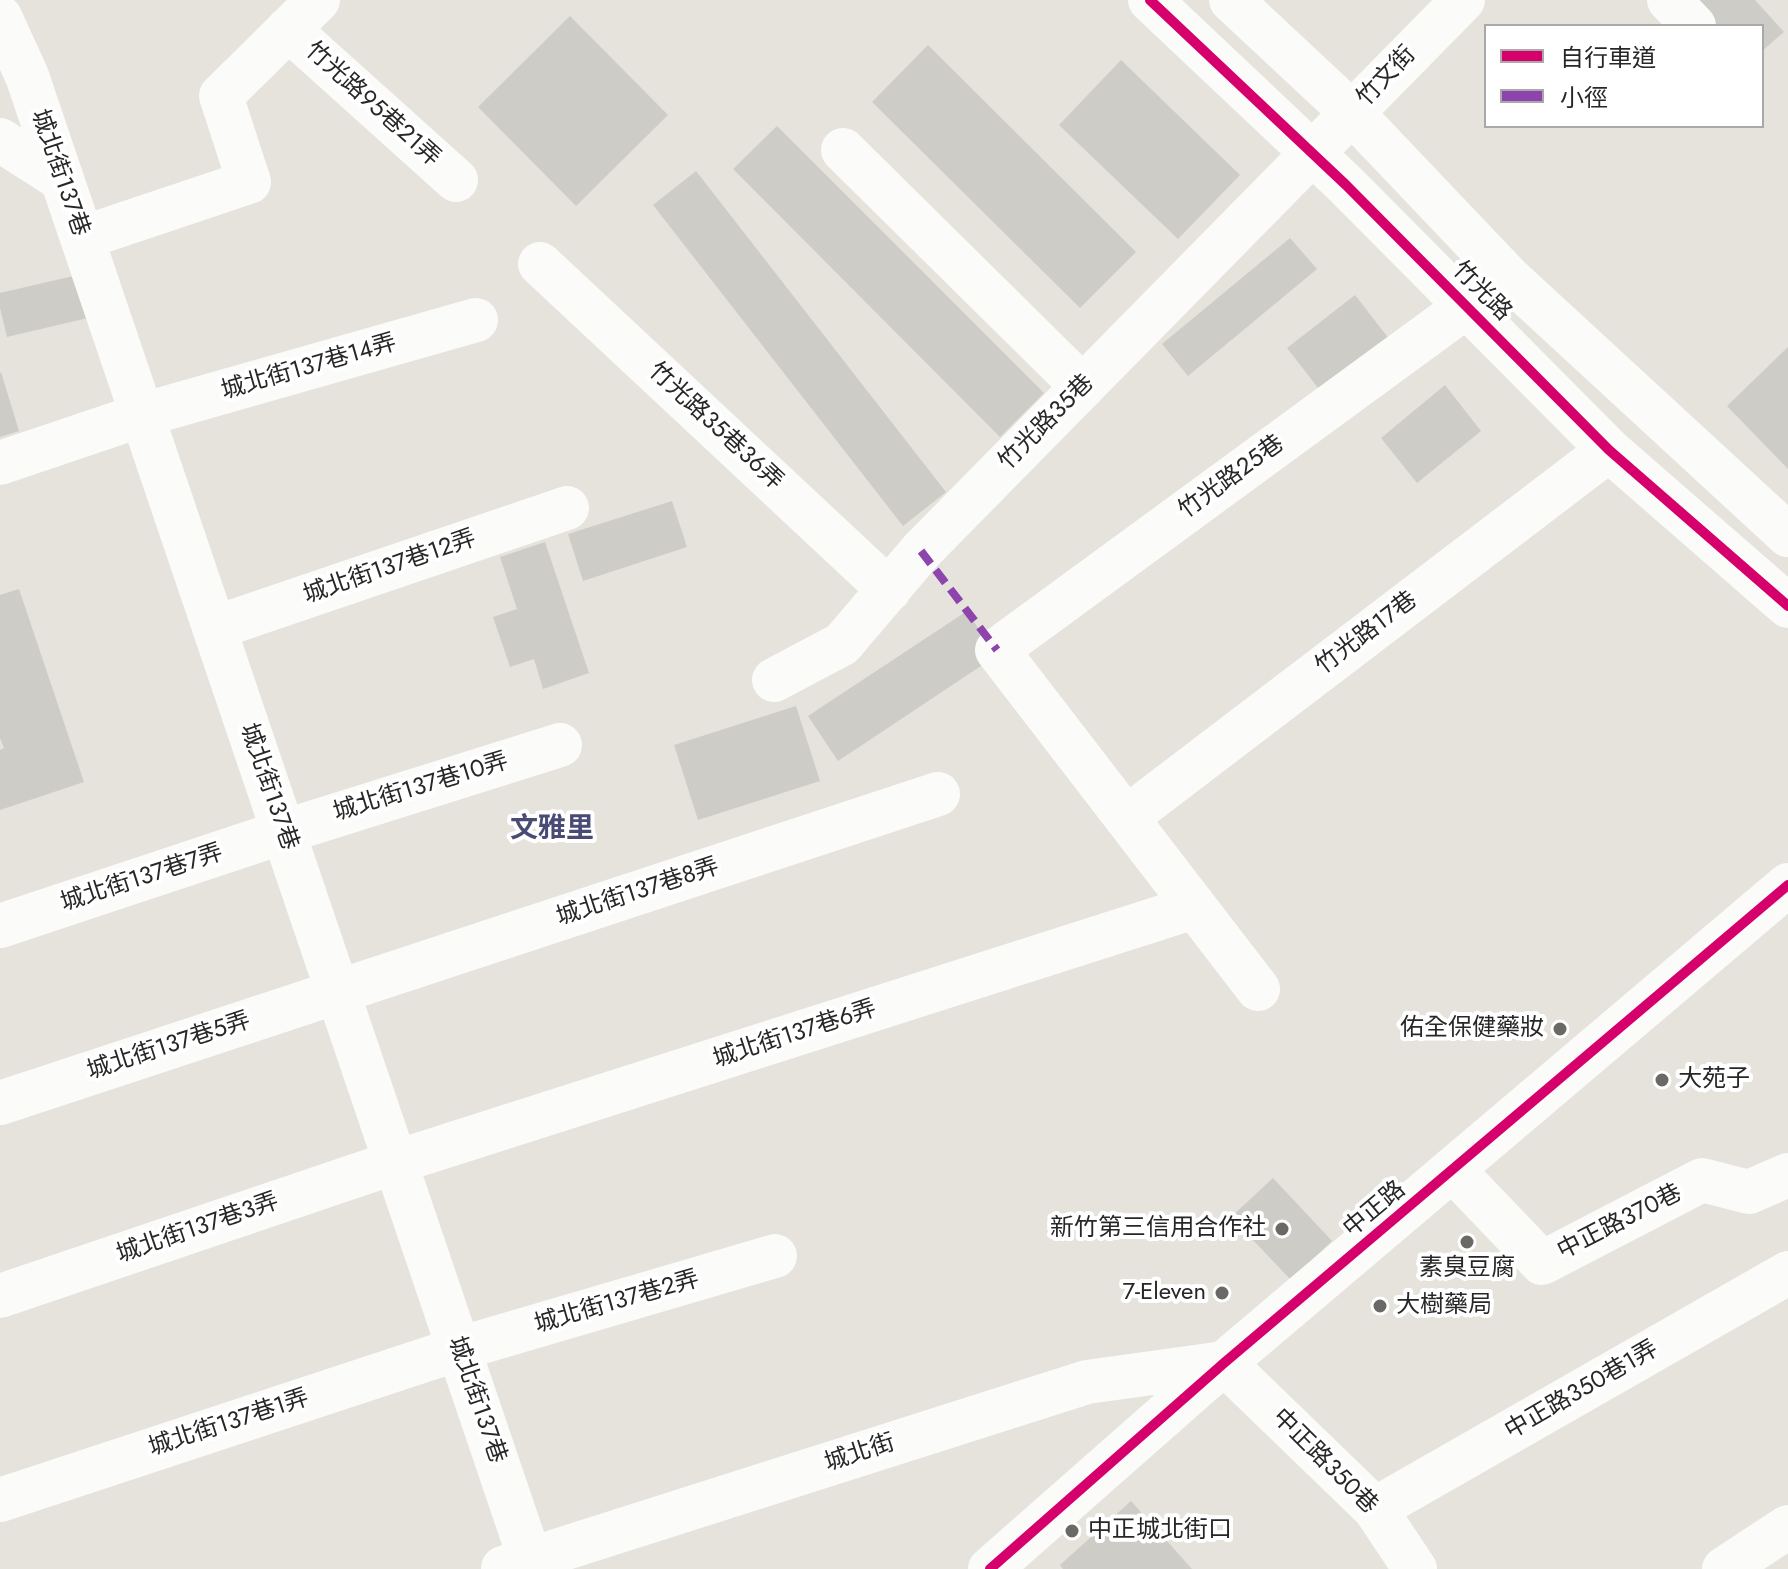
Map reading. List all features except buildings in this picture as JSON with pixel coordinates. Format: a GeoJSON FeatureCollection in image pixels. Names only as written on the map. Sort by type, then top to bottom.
{"type":"FeatureCollection","features":[{"type":"Feature","properties":{"kind":"street","name":"竹光路"},"geometry":{"type":"LineString","coordinates":[[1150,0],[1312,153],[1609,450],[1788,606]]}},
{"type":"Feature","properties":{"kind":"street","name":"竹光路"},"geometry":{"type":"LineString","coordinates":[[1231,0],[1352,113],[1508,277],[1788,535]]}},
{"type":"Feature","properties":{"kind":"street","name":"竹文街"},"geometry":{"type":"LineString","coordinates":[[1312,153],[1463,0]]}},
{"type":"Feature","properties":{"kind":"street"},"geometry":{"type":"LineString","coordinates":[[1669,0],[1692,24]]}},
{"type":"Feature","properties":{"kind":"street"},"geometry":{"type":"LineString","coordinates":[[82,238],[249,182],[221,96],[303,15]]}},
{"type":"Feature","properties":{"kind":"street","name":"竹光路95巷21弄"},"geometry":{"type":"LineString","coordinates":[[303,15],[456,180]]}},
{"type":"Feature","properties":{"kind":"street","name":"城北街137巷"},"geometry":{"type":"LineString","coordinates":[[0,17],[27,76],[396,1162],[458,1349],[515,1564]]}},
{"type":"Feature","properties":{"kind":"street"},"geometry":{"type":"LineString","coordinates":[[0,140],[61,179]]}},
{"type":"Feature","properties":{"kind":"street"},"geometry":{"type":"LineString","coordinates":[[843,150],[1083,387]]}},
{"type":"Feature","properties":{"kind":"street","name":"竹光路35巷"},"geometry":{"type":"LineString","coordinates":[[774,680],[842,644],[921,551],[1312,153]]}},
{"type":"Feature","properties":{"kind":"street","name":"竹光路35巷36弄"},"geometry":{"type":"LineString","coordinates":[[540,264],[889,590]]}},
{"type":"Feature","properties":{"kind":"street","name":"竹光路25巷"},"geometry":{"type":"LineString","coordinates":[[1126,818],[997,650],[1467,306]]}},
{"type":"Feature","properties":{"kind":"street","name":"城北街137巷14弄"},"geometry":{"type":"LineString","coordinates":[[0,463],[142,415],[476,320]]}},
{"type":"Feature","properties":{"kind":"street","name":"竹光路17巷"},"geometry":{"type":"LineString","coordinates":[[1126,818],[1609,450]]}},
{"type":"Feature","properties":{"kind":"street","name":"城北街137巷12弄"},"geometry":{"type":"LineString","coordinates":[[214,628],[567,508]]}},
{"type":"Feature","properties":{"kind":"street","name":"城北街137巷10弄"},"geometry":{"type":"LineString","coordinates":[[283,832],[560,745]]}},
{"type":"Feature","properties":{"kind":"street","name":"城北街137巷8弄"},"geometry":{"type":"LineString","coordinates":[[337,991],[938,794]]}},
{"type":"Feature","properties":{"kind":"street"},"geometry":{"type":"LineString","coordinates":[[1126,818],[1258,989]]}},
{"type":"Feature","properties":{"kind":"street","name":"城北街137巷7弄"},"geometry":{"type":"LineString","coordinates":[[0,926],[283,832]]}},
{"type":"Feature","properties":{"kind":"street","name":"中正路"},"geometry":{"type":"LineString","coordinates":[[990,1569],[1224,1363],[1788,885]]}},
{"type":"Feature","properties":{"kind":"street","name":"城北街137巷6弄"},"geometry":{"type":"LineString","coordinates":[[396,1162],[1194,907]]}},
{"type":"Feature","properties":{"kind":"street","name":"城北街137巷5弄"},"geometry":{"type":"LineString","coordinates":[[0,1103],[337,991]]}},
{"type":"Feature","properties":{"kind":"street","name":"城北街137巷3弄"},"geometry":{"type":"LineString","coordinates":[[0,1296],[396,1162]]}},
{"type":"Feature","properties":{"kind":"street","name":"中正路370巷"},"geometry":{"type":"LineString","coordinates":[[1453,1170],[1542,1263],[1702,1180],[1749,1192],[1788,1175]]}},
{"type":"Feature","properties":{"kind":"street","name":"城北街137巷2弄"},"geometry":{"type":"LineString","coordinates":[[458,1349],[775,1256]]}},
{"type":"Feature","properties":{"kind":"street","name":"中正路350巷1弄"},"geometry":{"type":"LineString","coordinates":[[1375,1509],[1788,1273]]}},
{"type":"Feature","properties":{"kind":"street","name":"城北街137巷1弄"},"geometry":{"type":"LineString","coordinates":[[0,1500],[458,1349]]}},
{"type":"Feature","properties":{"kind":"street","name":"中正路350巷"},"geometry":{"type":"LineString","coordinates":[[1224,1363],[1375,1509],[1415,1569]]}},
{"type":"Feature","properties":{"kind":"street","name":"城北街"},"geometry":{"type":"LineString","coordinates":[[515,1564],[1087,1382],[1224,1363]]}},
{"type":"Feature","properties":{"kind":"street"},"geometry":{"type":"LineString","coordinates":[[1724,1569],[1788,1527]]}},
{"type":"Feature","properties":{"kind":"marked path"},"geometry":{"type":"LineString","coordinates":[[921,551],[997,650]]}},
{"type":"Feature","properties":{"kind":"cycle path"},"geometry":{"type":"LineString","coordinates":[[1150,0],[1346,185],[1609,450],[1788,606]]}},
{"type":"Feature","properties":{"kind":"cycle path"},"geometry":{"type":"LineString","coordinates":[[990,1569],[1224,1363],[1788,885]]}},
{"type":"Feature","properties":{"kind":"place","name":"佑全保健藥妝"},"geometry":{"type":"Point","coordinates":[1560,1029]}},
{"type":"Feature","properties":{"kind":"place","name":"大苑子"},"geometry":{"type":"Point","coordinates":[1662,1080]}},
{"type":"Feature","properties":{"kind":"place","name":"新竹第三信用合作社"},"geometry":{"type":"Point","coordinates":[1282,1229]}},
{"type":"Feature","properties":{"kind":"place","name":"素臭豆腐"},"geometry":{"type":"Point","coordinates":[1467,1242]}},
{"type":"Feature","properties":{"kind":"place","name":"7-Eleven"},"geometry":{"type":"Point","coordinates":[1222,1293]}},
{"type":"Feature","properties":{"kind":"place","name":"大樹藥局"},"geometry":{"type":"Point","coordinates":[1380,1306]}},
{"type":"Feature","properties":{"kind":"place","name":"中正城北街口"},"geometry":{"type":"Point","coordinates":[1072,1531]}},
{"type":"Feature","properties":{"kind":"district","name":"文雅里"},"geometry":{"type":"Point","coordinates":[552,830]}}]}
